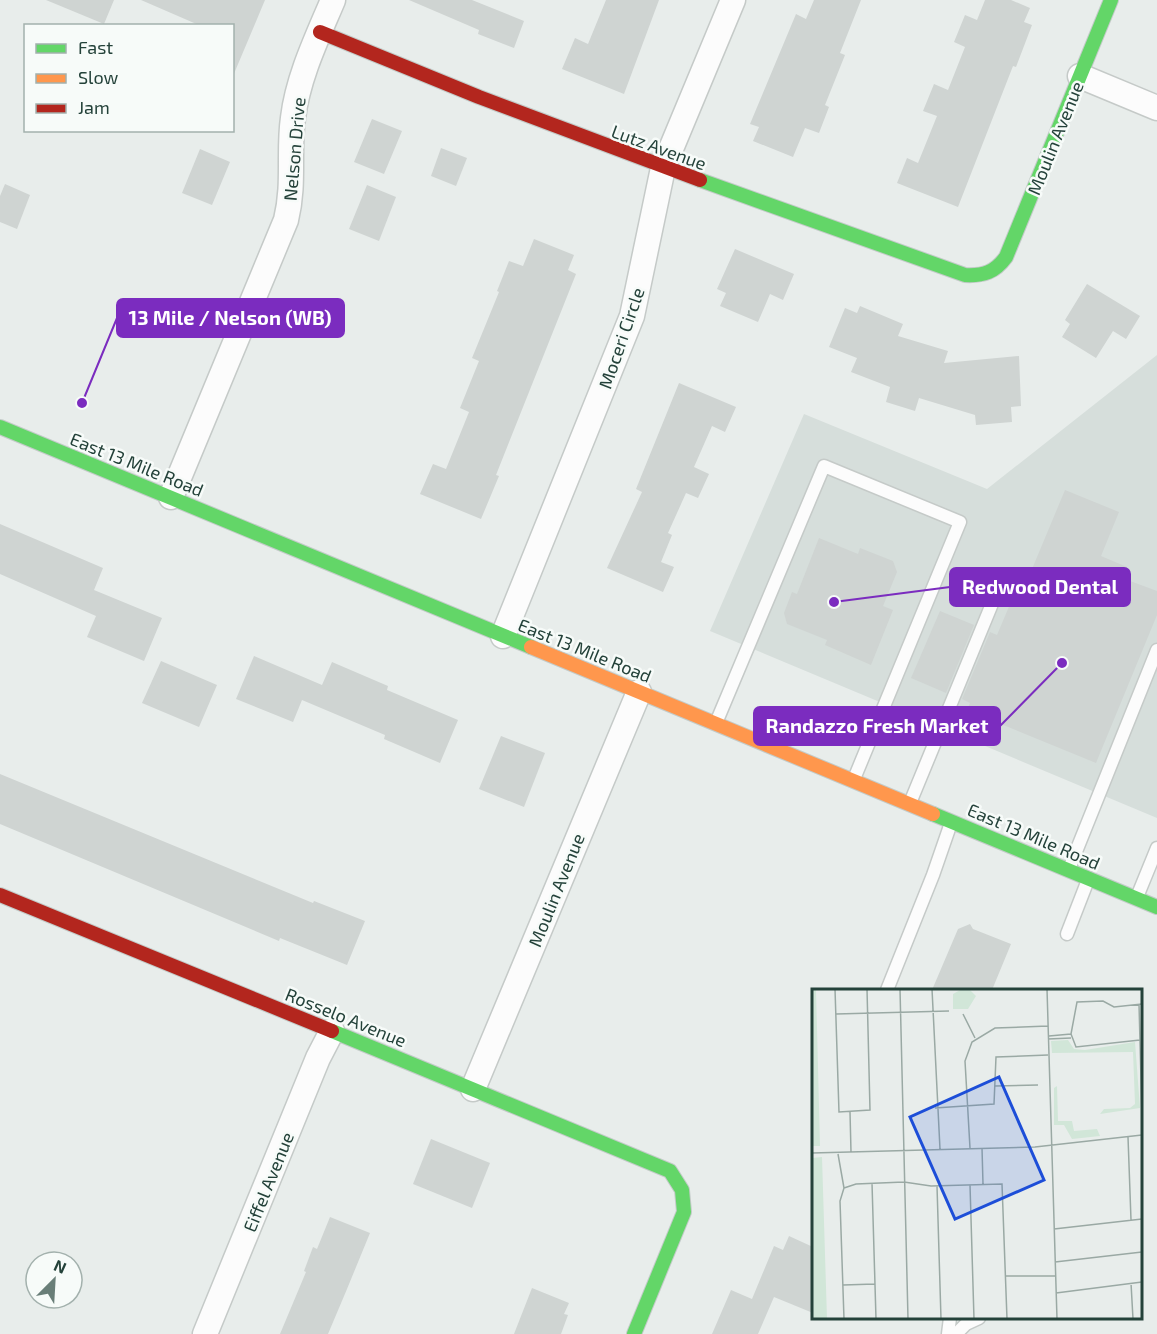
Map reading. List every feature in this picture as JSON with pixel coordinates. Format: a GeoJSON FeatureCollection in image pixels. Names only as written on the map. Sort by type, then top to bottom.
{"type":"FeatureCollection","features":[{"type":"Feature","properties":{"kind":"street","name":"Nelson Drive"},"geometry":{"type":"LineString","coordinates":[[171,497],[286,220],[293,173],[292,121],[296,96],[333,0]]}},
{"type":"Feature","properties":{"kind":"street","name":"Moceri Circle"},"geometry":{"type":"LineString","coordinates":[[503,636],[632,316],[663,168],[733,0]]}},
{"type":"Feature","properties":{"kind":"street","name":"Moulin Avenue"},"geometry":{"type":"LineString","coordinates":[[992,272],[1006,257],[1111,0]]}},
{"type":"Feature","properties":{"kind":"street","name":"Lutz Avenue"},"geometry":{"type":"LineString","coordinates":[[320,32],[501,107],[663,168],[965,274],[980,276],[992,272]]}},
{"type":"Feature","properties":{"kind":"street"},"geometry":{"type":"LineString","coordinates":[[1080,76],[1157,108]]}},
{"type":"Feature","properties":{"kind":"street","name":"East 13 Mile Road"},"geometry":{"type":"LineString","coordinates":[[0,427],[1157,907]]}},
{"type":"Feature","properties":{"kind":"street","name":"Moulin Avenue"},"geometry":{"type":"LineString","coordinates":[[473,1089],[639,692]]}},
{"type":"Feature","properties":{"kind":"street","name":"Rosselo Avenue"},"geometry":{"type":"LineString","coordinates":[[0,895],[652,1162],[676,1176],[684,1194],[684,1212],[634,1334]]}},
{"type":"Feature","properties":{"kind":"street","name":"Eiffel Avenue"},"geometry":{"type":"LineString","coordinates":[[205,1334],[318,1058],[332,1031]]}},
{"type":"Feature","properties":{"kind":"lane"},"geometry":{"type":"LineString","coordinates":[[716,724],[824,466],[960,522],[854,781]]}},
{"type":"Feature","properties":{"kind":"lane"},"geometry":{"type":"LineString","coordinates":[[910,804],[1001,582]]}},
{"type":"Feature","properties":{"kind":"lane"},"geometry":{"type":"LineString","coordinates":[[1069,870],[1154,665],[1157,650]]}},
{"type":"Feature","properties":{"kind":"lane"},"geometry":{"type":"LineString","coordinates":[[887,989],[933,875],[951,821]]}},
{"type":"Feature","properties":{"kind":"lane"},"geometry":{"type":"LineString","coordinates":[[1137,898],[1157,848]]}},
{"type":"Feature","properties":{"kind":"lane"},"geometry":{"type":"LineString","coordinates":[[1067,934],[1089,879]]}},
{"type":"Feature","properties":{"kind":"lane"},"geometry":{"type":"LineString","coordinates":[[948,1334],[950,1319]]}},
{"type":"Feature","properties":{"kind":"lane"},"geometry":{"type":"LineString","coordinates":[[956,1334],[975,1319]]}},
{"type":"Feature","properties":{"kind":"shaded area"},"geometry":{"type":"Polygon","coordinates":[[[1157,355],[1157,818],[710,631],[804,414],[987,489],[1157,355]]]}},
{"type":"Feature","properties":{"kind":"building"},"geometry":{"type":"Polygon","coordinates":[[[46,0],[114,0],[104,24],[46,0]]]}},
{"type":"Feature","properties":{"kind":"building"},"geometry":{"type":"Polygon","coordinates":[[[141,0],[265,0],[234,74],[234,24],[196,24],[141,0]]]}},
{"type":"Feature","properties":{"kind":"building"},"geometry":{"type":"Polygon","coordinates":[[[409,0],[472,0],[524,21],[514,48],[478,34],[479,30],[409,0]]]}},
{"type":"Feature","properties":{"kind":"building"},"geometry":{"type":"Polygon","coordinates":[[[606,0],[659,0],[624,94],[562,69],[575,38],[588,44],[606,0]]]}},
{"type":"Feature","properties":{"kind":"building"},"geometry":{"type":"Polygon","coordinates":[[[814,0],[861,0],[840,53],[845,55],[825,105],[829,107],[819,133],[805,128],[793,157],[753,141],[759,127],[750,124],[796,14],[806,19],[814,0]]]}},
{"type":"Feature","properties":{"kind":"building"},"geometry":{"type":"Polygon","coordinates":[[[985,0],[1011,0],[1030,8],[1024,22],[1032,25],[1016,67],[1013,66],[958,207],[897,183],[907,158],[918,163],[937,116],[923,111],[934,84],[948,90],[965,47],[954,42],[965,15],[977,20],[985,0]]]}},
{"type":"Feature","properties":{"kind":"building"},"geometry":{"type":"Polygon","coordinates":[[[372,119],[402,131],[384,174],[354,162],[372,119]]]}},
{"type":"Feature","properties":{"kind":"building"},"geometry":{"type":"Polygon","coordinates":[[[441,148],[467,158],[456,186],[431,176],[441,148]]]}},
{"type":"Feature","properties":{"kind":"building"},"geometry":{"type":"Polygon","coordinates":[[[200,149],[230,162],[212,205],[182,193],[200,149]]]}},
{"type":"Feature","properties":{"kind":"building"},"geometry":{"type":"Polygon","coordinates":[[[5,184],[30,195],[17,229],[0,222],[0,196],[5,184]]]}},
{"type":"Feature","properties":{"kind":"building"},"geometry":{"type":"Polygon","coordinates":[[[367,185],[396,197],[379,241],[349,229],[367,185]]]}},
{"type":"Feature","properties":{"kind":"building"},"geometry":{"type":"Polygon","coordinates":[[[534,239],[574,255],[568,270],[576,274],[496,475],[499,476],[481,519],[420,494],[433,464],[446,469],[469,412],[460,408],[479,361],[472,358],[509,261],[523,266],[534,239]]]}},
{"type":"Feature","properties":{"kind":"building"},"geometry":{"type":"Polygon","coordinates":[[[735,249],[794,274],[783,300],[770,294],[758,322],[720,306],[726,293],[717,289],[735,249]]]}},
{"type":"Feature","properties":{"kind":"building"},"geometry":{"type":"Polygon","coordinates":[[[1087,284],[1140,316],[1126,339],[1113,331],[1096,358],[1062,337],[1070,324],[1065,320],[1087,284]]]}},
{"type":"Feature","properties":{"kind":"building"},"geometry":{"type":"Polygon","coordinates":[[[860,306],[903,324],[898,336],[948,351],[944,363],[1019,356],[1021,406],[1011,407],[1012,422],[976,425],[975,415],[919,398],[915,411],[886,402],[890,387],[851,372],[857,358],[829,347],[845,308],[857,313],[860,306]]]}},
{"type":"Feature","properties":{"kind":"building"},"geometry":{"type":"Polygon","coordinates":[[[679,383],[736,407],[725,432],[712,426],[694,467],[709,474],[698,498],[686,493],[668,533],[672,535],[661,562],[674,567],[663,592],[607,568],[642,492],[636,489],[679,383]]]}},
{"type":"Feature","properties":{"kind":"building"},"geometry":{"type":"Polygon","coordinates":[[[1065,490],[1119,512],[1101,556],[1127,567],[1122,578],[1157,591],[1157,615],[1096,763],[967,710],[970,703],[962,699],[990,632],[997,635],[1016,590],[1022,593],[1065,490]]]}},
{"type":"Feature","properties":{"kind":"building"},"geometry":{"type":"Polygon","coordinates":[[[0,524],[103,568],[94,590],[162,618],[144,661],[87,637],[96,616],[0,574],[0,524]]]}},
{"type":"Feature","properties":{"kind":"building"},"geometry":{"type":"Polygon","coordinates":[[[819,538],[858,554],[860,548],[893,561],[897,572],[883,606],[893,610],[871,665],[825,645],[827,640],[787,624],[784,613],[792,592],[797,594],[819,538]]]}},
{"type":"Feature","properties":{"kind":"building"},"geometry":{"type":"Polygon","coordinates":[[[940,611],[974,625],[946,693],[911,678],[940,611]]]}},
{"type":"Feature","properties":{"kind":"building"},"geometry":{"type":"Polygon","coordinates":[[[254,656],[322,685],[332,662],[388,686],[387,690],[458,720],[440,763],[384,739],[385,735],[302,700],[293,722],[236,699],[254,656]]]}},
{"type":"Feature","properties":{"kind":"building"},"geometry":{"type":"Polygon","coordinates":[[[161,661],[217,685],[199,727],[142,703],[161,661]]]}},
{"type":"Feature","properties":{"kind":"building"},"geometry":{"type":"Polygon","coordinates":[[[501,736],[545,753],[524,807],[479,789],[501,736]]]}},
{"type":"Feature","properties":{"kind":"building"},"geometry":{"type":"Polygon","coordinates":[[[0,774],[313,903],[314,901],[365,921],[347,965],[280,938],[279,941],[0,824],[0,774]]]}},
{"type":"Feature","properties":{"kind":"building"},"geometry":{"type":"Polygon","coordinates":[[[970,924],[973,929],[1011,944],[992,989],[932,989],[958,929],[970,924]]]}},
{"type":"Feature","properties":{"kind":"building"},"geometry":{"type":"Polygon","coordinates":[[[431,1139],[490,1163],[472,1208],[413,1184],[431,1139]]]}},
{"type":"Feature","properties":{"kind":"building"},"geometry":{"type":"Polygon","coordinates":[[[330,1217],[370,1233],[328,1334],[280,1334],[306,1272],[304,1271],[313,1247],[317,1249],[330,1217]]]}},
{"type":"Feature","properties":{"kind":"building"},"geometry":{"type":"Polygon","coordinates":[[[789,1236],[812,1247],[812,1313],[774,1297],[758,1334],[712,1334],[731,1290],[752,1299],[774,1246],[783,1250],[789,1236]]]}},
{"type":"Feature","properties":{"kind":"building"},"geometry":{"type":"Polygon","coordinates":[[[532,1288],[569,1303],[564,1314],[568,1315],[561,1334],[514,1334],[532,1288]]]}},
{"type":"Feature","properties":{"kind":"traffic: fast"},"geometry":{"type":"LineString","coordinates":[[700,180],[965,275],[989,272],[1006,257],[1111,0]]}},
{"type":"Feature","properties":{"kind":"traffic: fast"},"geometry":{"type":"LineString","coordinates":[[0,427],[531,647]]}},
{"type":"Feature","properties":{"kind":"traffic: fast"},"geometry":{"type":"LineString","coordinates":[[933,814],[1157,907]]}},
{"type":"Feature","properties":{"kind":"traffic: fast"},"geometry":{"type":"LineString","coordinates":[[332,1031],[670,1171],[682,1190],[684,1212],[634,1334]]}},
{"type":"Feature","properties":{"kind":"traffic: slow"},"geometry":{"type":"LineString","coordinates":[[531,647],[933,814]]}},
{"type":"Feature","properties":{"kind":"traffic: jam"},"geometry":{"type":"LineString","coordinates":[[320,32],[479,97],[700,180]]}},
{"type":"Feature","properties":{"kind":"traffic: jam"},"geometry":{"type":"LineString","coordinates":[[0,895],[332,1031]]}},
{"type":"Feature","properties":{"kind":"place","name":"13 Mile / Nelson (WB)"},"geometry":{"type":"Point","coordinates":[82,403]}},
{"type":"Feature","properties":{"kind":"place","name":"Redwood Dental"},"geometry":{"type":"Point","coordinates":[834,602]}},
{"type":"Feature","properties":{"kind":"place","name":"Randazzo Fresh Market"},"geometry":{"type":"Point","coordinates":[1062,663]}}]}
